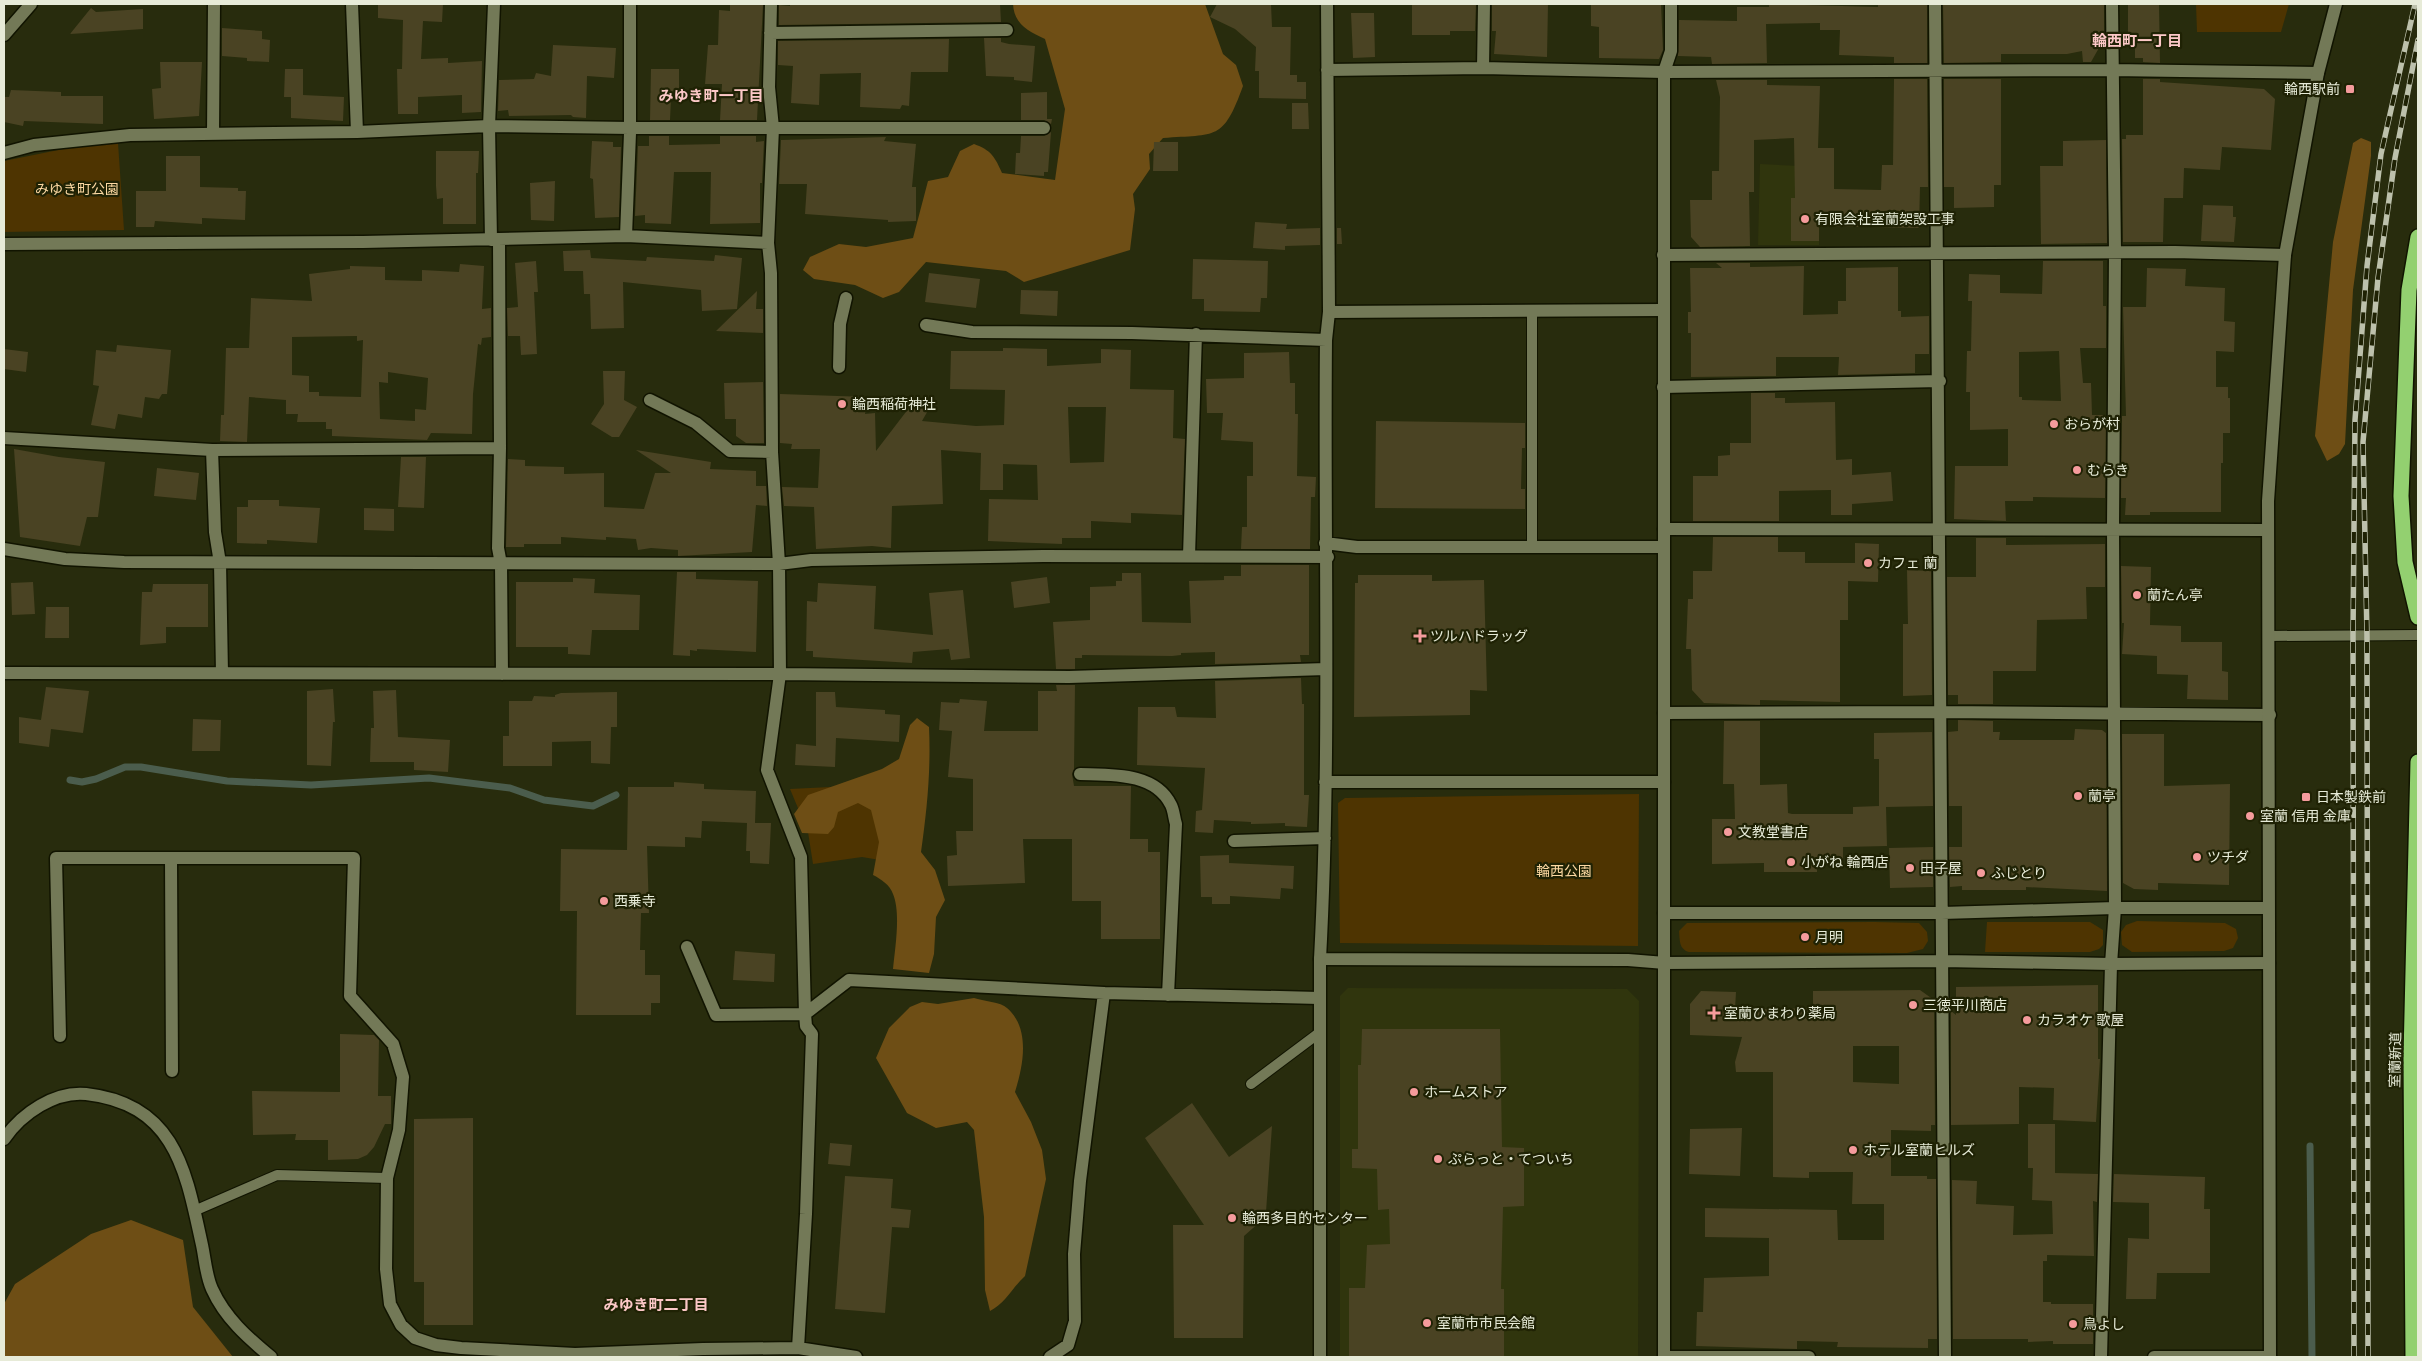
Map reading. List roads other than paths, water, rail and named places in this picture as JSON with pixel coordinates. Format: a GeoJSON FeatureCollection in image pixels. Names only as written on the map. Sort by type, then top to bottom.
{"type":"FeatureCollection","features":[{"type":"Feature","properties":{"kind":"highway"},"geometry":{"type":"LineString","coordinates":[[2418,237],[2409,290],[2401,496],[2405,562],[2418,617]]}},
{"type":"Feature","properties":{"kind":"highway","name":"室蘭新道"},"geometry":{"type":"LineString","coordinates":[[2413,1357],[2411,1056],[2418,762]]}},
{"type":"Feature","properties":{"kind":"street"},"geometry":{"type":"LineString","coordinates":[[4,35],[31,4]]}},
{"type":"Feature","properties":{"kind":"street"},"geometry":{"type":"LineString","coordinates":[[213,134],[214,4]]}},
{"type":"Feature","properties":{"kind":"street"},"geometry":{"type":"LineString","coordinates":[[352,4],[357,132]]}},
{"type":"Feature","properties":{"kind":"street"},"geometry":{"type":"LineString","coordinates":[[494,4],[489,126],[495,240],[500,448],[498,548],[501,564],[502,674]]}},
{"type":"Feature","properties":{"kind":"street"},"geometry":{"type":"LineString","coordinates":[[626,236],[630,128],[630,4]]}},
{"type":"Feature","properties":{"kind":"street"},"geometry":{"type":"LineString","coordinates":[[771,4],[769,87],[773,128],[768,243],[771,280],[772,452],[779,564],[780,674],[768,770],[801,857],[804,1014],[806,1026],[812,1034],[806,1214],[798,1348]]}},
{"type":"Feature","properties":{"kind":"street"},"geometry":{"type":"LineString","coordinates":[[1320,1357],[1319,998],[1325,838],[1328,557],[1325,543],[1326,340],[1329,312],[1326,4]]}},
{"type":"Feature","properties":{"kind":"street"},"geometry":{"type":"LineString","coordinates":[[1483,68],[1484,4]]}},
{"type":"Feature","properties":{"kind":"street"},"geometry":{"type":"LineString","coordinates":[[1671,4],[1671,52],[1664,72],[1663,255],[1664,1357],[1809,1357]]}},
{"type":"Feature","properties":{"kind":"street"},"geometry":{"type":"LineString","coordinates":[[1935,4],[1940,381],[1939,531],[1945,1357]]}},
{"type":"Feature","properties":{"kind":"street"},"geometry":{"type":"LineString","coordinates":[[2101,1357],[2111,964],[2115,908],[2113,528],[2115,252],[2112,4]]}},
{"type":"Feature","properties":{"kind":"street"},"geometry":{"type":"LineString","coordinates":[[2154,1357],[2270,1357],[2268,908],[2270,636],[2267,530],[2285,255],[2318,73],[2336,4]]}},
{"type":"Feature","properties":{"kind":"street"},"geometry":{"type":"LineString","coordinates":[[770,33],[1007,30]]}},
{"type":"Feature","properties":{"kind":"street"},"geometry":{"type":"LineString","coordinates":[[1327,70],[1483,68],[1664,72],[2112,70],[2318,73]]}},
{"type":"Feature","properties":{"kind":"street"},"geometry":{"type":"LineString","coordinates":[[4,153],[34,145],[130,135],[357,132],[489,126],[1044,128]]}},
{"type":"Feature","properties":{"kind":"street"},"geometry":{"type":"LineString","coordinates":[[4,244],[495,240],[626,236],[768,243]]}},
{"type":"Feature","properties":{"kind":"street"},"geometry":{"type":"LineString","coordinates":[[1663,255],[2115,252],[2285,255]]}},
{"type":"Feature","properties":{"kind":"street"},"geometry":{"type":"LineString","coordinates":[[839,367],[840,324],[846,298]]}},
{"type":"Feature","properties":{"kind":"street"},"geometry":{"type":"LineString","coordinates":[[1329,312],[1663,310]]}},
{"type":"Feature","properties":{"kind":"street"},"geometry":{"type":"LineString","coordinates":[[926,325],[972,332],[1196,334],[1326,340]]}},
{"type":"Feature","properties":{"kind":"street"},"geometry":{"type":"LineString","coordinates":[[1189,556],[1196,334]]}},
{"type":"Feature","properties":{"kind":"street"},"geometry":{"type":"LineString","coordinates":[[1664,387],[1940,381]]}},
{"type":"Feature","properties":{"kind":"street"},"geometry":{"type":"LineString","coordinates":[[650,400],[696,423],[730,451],[772,452]]}},
{"type":"Feature","properties":{"kind":"street"},"geometry":{"type":"LineString","coordinates":[[4,438],[212,450],[500,448]]}},
{"type":"Feature","properties":{"kind":"street"},"geometry":{"type":"LineString","coordinates":[[212,450],[215,532],[220,563],[222,673]]}},
{"type":"Feature","properties":{"kind":"street"},"geometry":{"type":"LineString","coordinates":[[1664,529],[1939,531],[2113,528],[2267,530]]}},
{"type":"Feature","properties":{"kind":"street"},"geometry":{"type":"LineString","coordinates":[[1325,543],[1357,547],[1532,546],[1663,548]]}},
{"type":"Feature","properties":{"kind":"street"},"geometry":{"type":"LineString","coordinates":[[4,549],[64,558],[124,562],[220,563],[779,564],[831,559],[1189,556],[1328,557]]}},
{"type":"Feature","properties":{"kind":"street"},"geometry":{"type":"LineString","coordinates":[[4,672],[780,674],[1069,677],[1326,669]]}},
{"type":"Feature","properties":{"kind":"street"},"geometry":{"type":"LineString","coordinates":[[1664,714],[1941,712],[2270,715]]}},
{"type":"Feature","properties":{"kind":"street"},"geometry":{"type":"LineString","coordinates":[[1080,774],[1124,775],[1140,779],[1164,794],[1172,806],[1176,824],[1168,995]]}},
{"type":"Feature","properties":{"kind":"street"},"geometry":{"type":"LineString","coordinates":[[1325,782],[1664,782]]}},
{"type":"Feature","properties":{"kind":"street"},"geometry":{"type":"LineString","coordinates":[[1234,841],[1325,838]]}},
{"type":"Feature","properties":{"kind":"street"},"geometry":{"type":"LineString","coordinates":[[60,1036],[56,858],[354,858],[350,996],[393,1044],[403,1077],[400,1130],[387,1178],[386,1269],[390,1304],[400,1324],[415,1338],[436,1345],[461,1348],[575,1354],[703,1348],[798,1348],[856,1357]]}},
{"type":"Feature","properties":{"kind":"street"},"geometry":{"type":"LineString","coordinates":[[171,858],[172,1071]]}},
{"type":"Feature","properties":{"kind":"street"},"geometry":{"type":"LineString","coordinates":[[1664,913],[1942,913],[2115,908],[2268,908]]}},
{"type":"Feature","properties":{"kind":"street"},"geometry":{"type":"LineString","coordinates":[[687,947],[716,1015],[804,1014],[849,980],[1104,993],[1319,998]]}},
{"type":"Feature","properties":{"kind":"street"},"geometry":{"type":"LineString","coordinates":[[1320,959],[1628,960],[1665,963],[1943,961],[2111,964],[2269,963]]}},
{"type":"Feature","properties":{"kind":"street"},"geometry":{"type":"LineString","coordinates":[[1050,1357],[1068,1345],[1075,1321],[1074,1254],[1080,1181],[1104,993]]}},
{"type":"Feature","properties":{"kind":"street"},"geometry":{"type":"LineString","coordinates":[[4,1138],[36,1106],[72,1093],[101,1096],[130,1104],[153,1122],[174,1146],[190,1192],[212,1289],[240,1332],[271,1357]]}},
{"type":"Feature","properties":{"kind":"lane"},"geometry":{"type":"LineString","coordinates":[[1532,311],[1532,546]]}},
{"type":"Feature","properties":{"kind":"lane"},"geometry":{"type":"LineString","coordinates":[[2270,636],[2418,635]]}},
{"type":"Feature","properties":{"kind":"lane"},"geometry":{"type":"LineString","coordinates":[[1251,1084],[1319,1033]]}},
{"type":"Feature","properties":{"kind":"lane"},"geometry":{"type":"LineString","coordinates":[[194,1211],[277,1175],[387,1178]]}},
{"type":"Feature","properties":{"kind":"waterway"},"geometry":{"type":"LineString","coordinates":[[70,780],[82,782],[96,779],[125,767],[141,767],[227,781],[311,785],[429,778],[510,788],[544,800],[593,806],[616,795]]}},
{"type":"Feature","properties":{"kind":"waterway"},"geometry":{"type":"LineString","coordinates":[[2310,1146],[2312,1357]]}},
{"type":"Feature","properties":{"kind":"railway"},"geometry":{"type":"LineString","coordinates":[[2354,1357],[2353,635],[2355,420],[2367,266],[2381,154],[2415,4]]}},
{"type":"Feature","properties":{"kind":"railway"},"geometry":{"type":"LineString","coordinates":[[2368,1357],[2367,636],[2363,442],[2378,278],[2395,158],[2418,40]]}},
{"type":"Feature","properties":{"kind":"place","name":"輪西駅前"},"geometry":{"type":"Point","coordinates":[2350,89]}},
{"type":"Feature","properties":{"kind":"place","name":"有限会社室蘭架設工事"},"geometry":{"type":"Point","coordinates":[1805,219]}},
{"type":"Feature","properties":{"kind":"place","name":"輪西稲荷神社"},"geometry":{"type":"Point","coordinates":[842,404]}},
{"type":"Feature","properties":{"kind":"place","name":"おらが村"},"geometry":{"type":"Point","coordinates":[2054,424]}},
{"type":"Feature","properties":{"kind":"place","name":"むらき"},"geometry":{"type":"Point","coordinates":[2077,470]}},
{"type":"Feature","properties":{"kind":"place","name":"カフェ 蘭"},"geometry":{"type":"Point","coordinates":[1868,563]}},
{"type":"Feature","properties":{"kind":"place","name":"蘭たん亭"},"geometry":{"type":"Point","coordinates":[2137,595]}},
{"type":"Feature","properties":{"kind":"place","name":"ツルハドラッグ"},"geometry":{"type":"Point","coordinates":[1420,636]}},
{"type":"Feature","properties":{"kind":"place","name":"蘭亭"},"geometry":{"type":"Point","coordinates":[2078,796]}},
{"type":"Feature","properties":{"kind":"place","name":"日本製鉄前"},"geometry":{"type":"Point","coordinates":[2306,797]}},
{"type":"Feature","properties":{"kind":"place","name":"室蘭 信用 金庫"},"geometry":{"type":"Point","coordinates":[2250,816]}},
{"type":"Feature","properties":{"kind":"place","name":"文教堂書店"},"geometry":{"type":"Point","coordinates":[1728,832]}},
{"type":"Feature","properties":{"kind":"place","name":"ツチダ"},"geometry":{"type":"Point","coordinates":[2197,857]}},
{"type":"Feature","properties":{"kind":"place","name":"小がね 輪西店"},"geometry":{"type":"Point","coordinates":[1791,862]}},
{"type":"Feature","properties":{"kind":"place","name":"田子屋"},"geometry":{"type":"Point","coordinates":[1910,868]}},
{"type":"Feature","properties":{"kind":"place","name":"ふじとり"},"geometry":{"type":"Point","coordinates":[1981,873]}},
{"type":"Feature","properties":{"kind":"place","name":"西乗寺"},"geometry":{"type":"Point","coordinates":[604,901]}},
{"type":"Feature","properties":{"kind":"place","name":"月明"},"geometry":{"type":"Point","coordinates":[1805,937]}},
{"type":"Feature","properties":{"kind":"place","name":"三徳平川商店"},"geometry":{"type":"Point","coordinates":[1913,1005]}},
{"type":"Feature","properties":{"kind":"place","name":"室蘭ひまわり薬局"},"geometry":{"type":"Point","coordinates":[1714,1013]}},
{"type":"Feature","properties":{"kind":"place","name":"カラオケ 歌屋"},"geometry":{"type":"Point","coordinates":[2027,1020]}},
{"type":"Feature","properties":{"kind":"place","name":"ホームストア"},"geometry":{"type":"Point","coordinates":[1414,1092]}},
{"type":"Feature","properties":{"kind":"place","name":"ホテル室蘭ヒルズ"},"geometry":{"type":"Point","coordinates":[1853,1150]}},
{"type":"Feature","properties":{"kind":"place","name":"ぷらっと・てついち"},"geometry":{"type":"Point","coordinates":[1438,1159]}},
{"type":"Feature","properties":{"kind":"place","name":"輪西多目的センター"},"geometry":{"type":"Point","coordinates":[1232,1218]}},
{"type":"Feature","properties":{"kind":"place","name":"室蘭市市民会館"},"geometry":{"type":"Point","coordinates":[1427,1323]}},
{"type":"Feature","properties":{"kind":"place","name":"鳥よし"},"geometry":{"type":"Point","coordinates":[2073,1324]}},
{"type":"Feature","properties":{"kind":"district","name":"輪西町一丁目"},"geometry":{"type":"Point","coordinates":[2137,41]}},
{"type":"Feature","properties":{"kind":"district","name":"みゆき町一丁目"},"geometry":{"type":"Point","coordinates":[711,96]}},
{"type":"Feature","properties":{"kind":"district","name":"みゆき町二丁目"},"geometry":{"type":"Point","coordinates":[656,1305]}},
{"type":"Feature","properties":{"kind":"park label","name":"みゆき町公園"},"geometry":{"type":"Point","coordinates":[77,189]}},
{"type":"Feature","properties":{"kind":"park label","name":"輪西公園"},"geometry":{"type":"Point","coordinates":[1564,871]}}]}
